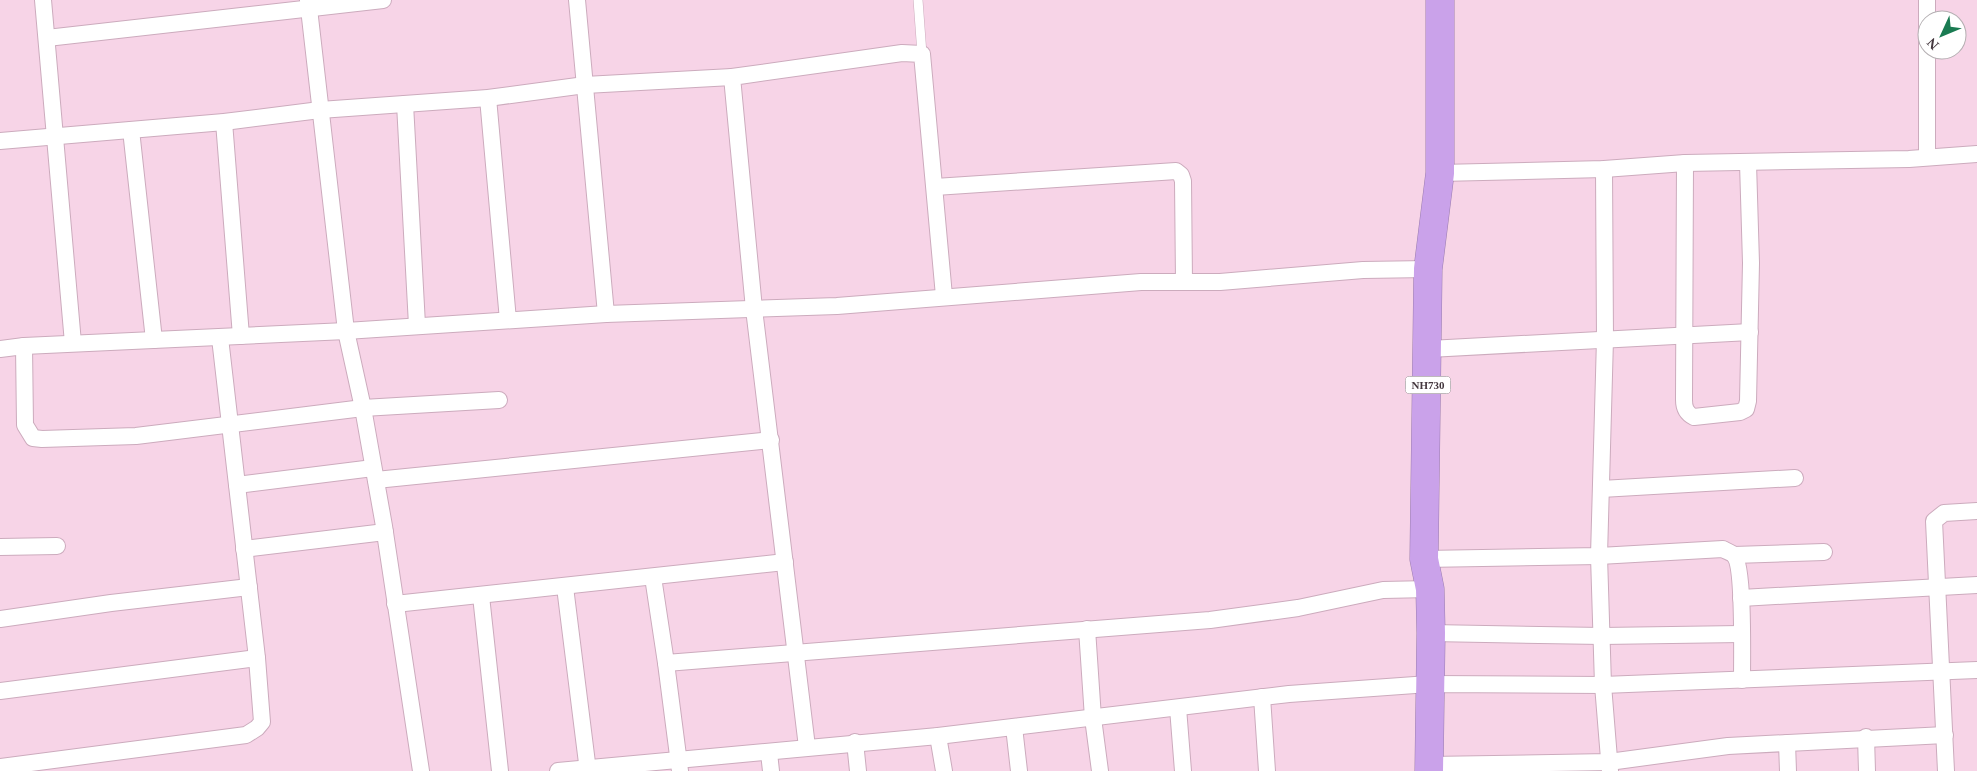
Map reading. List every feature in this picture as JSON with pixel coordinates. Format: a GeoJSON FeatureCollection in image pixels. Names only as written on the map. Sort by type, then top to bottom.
{"type":"FeatureCollection","features":[{"type":"Feature","properties":{"kind":"highway","name":"NH730"},"geometry":{"type":"LineString","coordinates":[[1429,768],[1430,589],[1424,559],[1429,349],[1428,269],[1440,174],[1440,0]]}},
{"type":"Feature","properties":{"kind":"street"},"geometry":{"type":"LineString","coordinates":[[43,0],[73,343]]}},
{"type":"Feature","properties":{"kind":"street"},"geometry":{"type":"LineString","coordinates":[[47,38],[308,4],[383,0]]}},
{"type":"Feature","properties":{"kind":"street"},"geometry":{"type":"LineString","coordinates":[[577,0],[606,314]]}},
{"type":"Feature","properties":{"kind":"street"},"geometry":{"type":"LineString","coordinates":[[308,4],[346,331],[363,408],[385,532],[421,771]]}},
{"type":"Feature","properties":{"kind":"street"},"geometry":{"type":"LineString","coordinates":[[0,141],[224,122],[320,110],[488,98],[585,85],[732,76],[902,53],[922,54],[944,296]]}},
{"type":"Feature","properties":{"kind":"street"},"geometry":{"type":"LineString","coordinates":[[1927,60],[1928,157]]}},
{"type":"Feature","properties":{"kind":"street"},"geometry":{"type":"LineString","coordinates":[[732,76],[754,309],[807,747]]}},
{"type":"Feature","properties":{"kind":"street"},"geometry":{"type":"LineString","coordinates":[[488,98],[508,320]]}},
{"type":"Feature","properties":{"kind":"street"},"geometry":{"type":"LineString","coordinates":[[405,104],[417,325]]}},
{"type":"Feature","properties":{"kind":"street"},"geometry":{"type":"LineString","coordinates":[[224,122],[240,336]]}},
{"type":"Feature","properties":{"kind":"street"},"geometry":{"type":"LineString","coordinates":[[132,130],[154,340]]}},
{"type":"Feature","properties":{"kind":"street"},"geometry":{"type":"LineString","coordinates":[[1440,174],[1977,154]]}},
{"type":"Feature","properties":{"kind":"street"},"geometry":{"type":"LineString","coordinates":[[1685,164],[1684,408],[1688,414],[1694,417],[1740,412],[1746,409],[1750,332],[1748,163]]}},
{"type":"Feature","properties":{"kind":"street"},"geometry":{"type":"LineString","coordinates":[[1604,169],[1605,339],[1599,556],[1603,685],[1609,766]]}},
{"type":"Feature","properties":{"kind":"street"},"geometry":{"type":"LineString","coordinates":[[935,187],[1176,171],[1181,175],[1183,181],[1184,282]]}},
{"type":"Feature","properties":{"kind":"street"},"geometry":{"type":"LineString","coordinates":[[0,349],[73,343],[346,331],[606,314],[837,306],[944,296],[1141,282],[1255,280],[1363,270],[1428,269]]}},
{"type":"Feature","properties":{"kind":"street"},"geometry":{"type":"LineString","coordinates":[[1429,349],[1750,332]]}},
{"type":"Feature","properties":{"kind":"street"},"geometry":{"type":"LineString","coordinates":[[0,767],[246,734],[257,728],[262,722],[257,658],[220,338]]}},
{"type":"Feature","properties":{"kind":"street"},"geometry":{"type":"LineString","coordinates":[[24,346],[25,425],[33,438],[136,436],[363,408],[499,400]]}},
{"type":"Feature","properties":{"kind":"street"},"geometry":{"type":"LineString","coordinates":[[237,485],[771,440]]}},
{"type":"Feature","properties":{"kind":"street"},"geometry":{"type":"LineString","coordinates":[[1601,489],[1795,478]]}},
{"type":"Feature","properties":{"kind":"street"},"geometry":{"type":"LineString","coordinates":[[1946,771],[1934,521],[1944,513],[1977,511]]}},
{"type":"Feature","properties":{"kind":"street"},"geometry":{"type":"LineString","coordinates":[[244,549],[385,532]]}},
{"type":"Feature","properties":{"kind":"street"},"geometry":{"type":"LineString","coordinates":[[0,547],[57,546]]}},
{"type":"Feature","properties":{"kind":"street"},"geometry":{"type":"LineString","coordinates":[[1424,559],[1599,556],[1724,549],[1734,555],[1824,552]]}},
{"type":"Feature","properties":{"kind":"street"},"geometry":{"type":"LineString","coordinates":[[1734,555],[1738,564],[1741,598],[1742,680]]}},
{"type":"Feature","properties":{"kind":"street"},"geometry":{"type":"LineString","coordinates":[[395,604],[785,562]]}},
{"type":"Feature","properties":{"kind":"street"},"geometry":{"type":"LineString","coordinates":[[653,576],[679,765]]}},
{"type":"Feature","properties":{"kind":"street"},"geometry":{"type":"LineString","coordinates":[[1741,598],[1977,585]]}},
{"type":"Feature","properties":{"kind":"street"},"geometry":{"type":"LineString","coordinates":[[0,618],[111,602],[249,587]]}},
{"type":"Feature","properties":{"kind":"street"},"geometry":{"type":"LineString","coordinates":[[565,587],[588,769]]}},
{"type":"Feature","properties":{"kind":"street"},"geometry":{"type":"LineString","coordinates":[[666,663],[796,651],[1210,620],[1298,608],[1383,590],[1430,589]]}},
{"type":"Feature","properties":{"kind":"street"},"geometry":{"type":"LineString","coordinates":[[481,596],[500,771]]}},
{"type":"Feature","properties":{"kind":"street"},"geometry":{"type":"LineString","coordinates":[[1087,629],[1093,718],[1100,771]]}},
{"type":"Feature","properties":{"kind":"street"},"geometry":{"type":"LineString","coordinates":[[1431,633],[1602,636],[1741,634]]}},
{"type":"Feature","properties":{"kind":"street"},"geometry":{"type":"LineString","coordinates":[[0,691],[257,658]]}},
{"type":"Feature","properties":{"kind":"street"},"geometry":{"type":"LineString","coordinates":[[558,771],[679,765],[807,747],[938,736],[1262,697],[1429,684],[1603,685],[1977,670]]}},
{"type":"Feature","properties":{"kind":"street"},"geometry":{"type":"LineString","coordinates":[[1262,697],[1267,771]]}},
{"type":"Feature","properties":{"kind":"street"},"geometry":{"type":"LineString","coordinates":[[1178,708],[1184,771]]}},
{"type":"Feature","properties":{"kind":"street"},"geometry":{"type":"LineString","coordinates":[[1014,727],[1019,771]]}},
{"type":"Feature","properties":{"kind":"street"},"geometry":{"type":"LineString","coordinates":[[1429,768],[1609,766],[1728,746],[1866,737],[1945,735]]}},
{"type":"Feature","properties":{"kind":"street"},"geometry":{"type":"LineString","coordinates":[[938,736],[944,771]]}},
{"type":"Feature","properties":{"kind":"street"},"geometry":{"type":"LineString","coordinates":[[1866,737],[1867,771]]}},
{"type":"Feature","properties":{"kind":"street"},"geometry":{"type":"LineString","coordinates":[[855,742],[858,771]]}},
{"type":"Feature","properties":{"kind":"street"},"geometry":{"type":"LineString","coordinates":[[1788,742],[1788,771]]}},
{"type":"Feature","properties":{"kind":"street"},"geometry":{"type":"LineString","coordinates":[[769,753],[772,771]]}},
{"type":"Feature","properties":{"kind":"lane"},"geometry":{"type":"LineString","coordinates":[[918,0],[922,54]]}}]}
